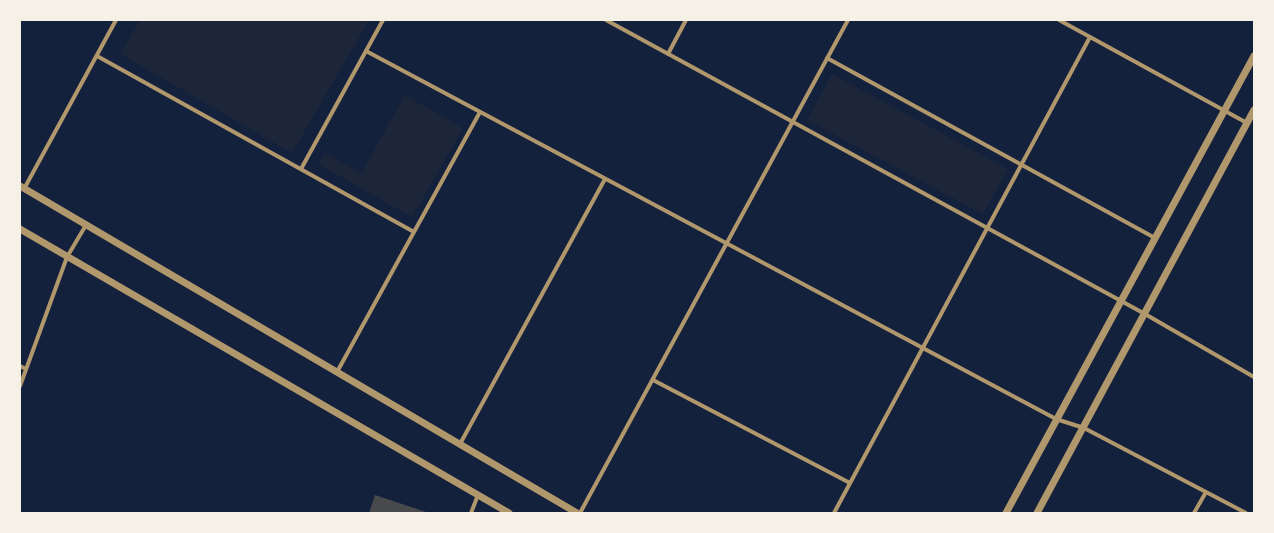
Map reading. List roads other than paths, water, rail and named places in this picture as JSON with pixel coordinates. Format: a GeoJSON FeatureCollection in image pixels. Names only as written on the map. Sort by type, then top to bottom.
{"type":"FeatureCollection","features":[{"type":"Feature","properties":{"kind":"street"},"geometry":{"type":"LineString","coordinates":[[116,20],[22,187],[577,513]]}},
{"type":"Feature","properties":{"kind":"street"},"geometry":{"type":"LineString","coordinates":[[301,169],[383,20]]}},
{"type":"Feature","properties":{"kind":"street"},"geometry":{"type":"LineString","coordinates":[[606,20],[1145,314],[1254,377]]}},
{"type":"Feature","properties":{"kind":"street"},"geometry":{"type":"LineString","coordinates":[[668,54],[686,20]]}},
{"type":"Feature","properties":{"kind":"street"},"geometry":{"type":"LineString","coordinates":[[580,513],[848,20]]}},
{"type":"Feature","properties":{"kind":"street"},"geometry":{"type":"LineString","coordinates":[[1058,20],[1247,123]]}},
{"type":"Feature","properties":{"kind":"street"},"geometry":{"type":"LineString","coordinates":[[834,513],[1090,37]]}},
{"type":"Feature","properties":{"kind":"street"},"geometry":{"type":"LineString","coordinates":[[366,51],[1056,419],[1084,428],[1246,513]]}},
{"type":"Feature","properties":{"kind":"street"},"geometry":{"type":"LineString","coordinates":[[97,56],[414,232]]}},
{"type":"Feature","properties":{"kind":"street"},"geometry":{"type":"LineString","coordinates":[[1006,513],[1254,56]]}},
{"type":"Feature","properties":{"kind":"street"},"geometry":{"type":"LineString","coordinates":[[827,58],[1155,238]]}},
{"type":"Feature","properties":{"kind":"street"},"geometry":{"type":"LineString","coordinates":[[1038,513],[1254,110]]}},
{"type":"Feature","properties":{"kind":"street"},"geometry":{"type":"LineString","coordinates":[[337,372],[480,112]]}},
{"type":"Feature","properties":{"kind":"street"},"geometry":{"type":"LineString","coordinates":[[460,444],[605,179]]}},
{"type":"Feature","properties":{"kind":"street"},"geometry":{"type":"LineString","coordinates":[[20,386],[67,257],[86,225]]}},
{"type":"Feature","properties":{"kind":"street"},"geometry":{"type":"LineString","coordinates":[[20,229],[509,513]]}},
{"type":"Feature","properties":{"kind":"street"},"geometry":{"type":"LineString","coordinates":[[20,366],[26,369]]}},
{"type":"Feature","properties":{"kind":"street"},"geometry":{"type":"LineString","coordinates":[[653,380],[850,483]]}},
{"type":"Feature","properties":{"kind":"street"},"geometry":{"type":"LineString","coordinates":[[1194,513],[1206,492]]}},
{"type":"Feature","properties":{"kind":"street"},"geometry":{"type":"LineString","coordinates":[[471,513],[478,494]]}}]}
